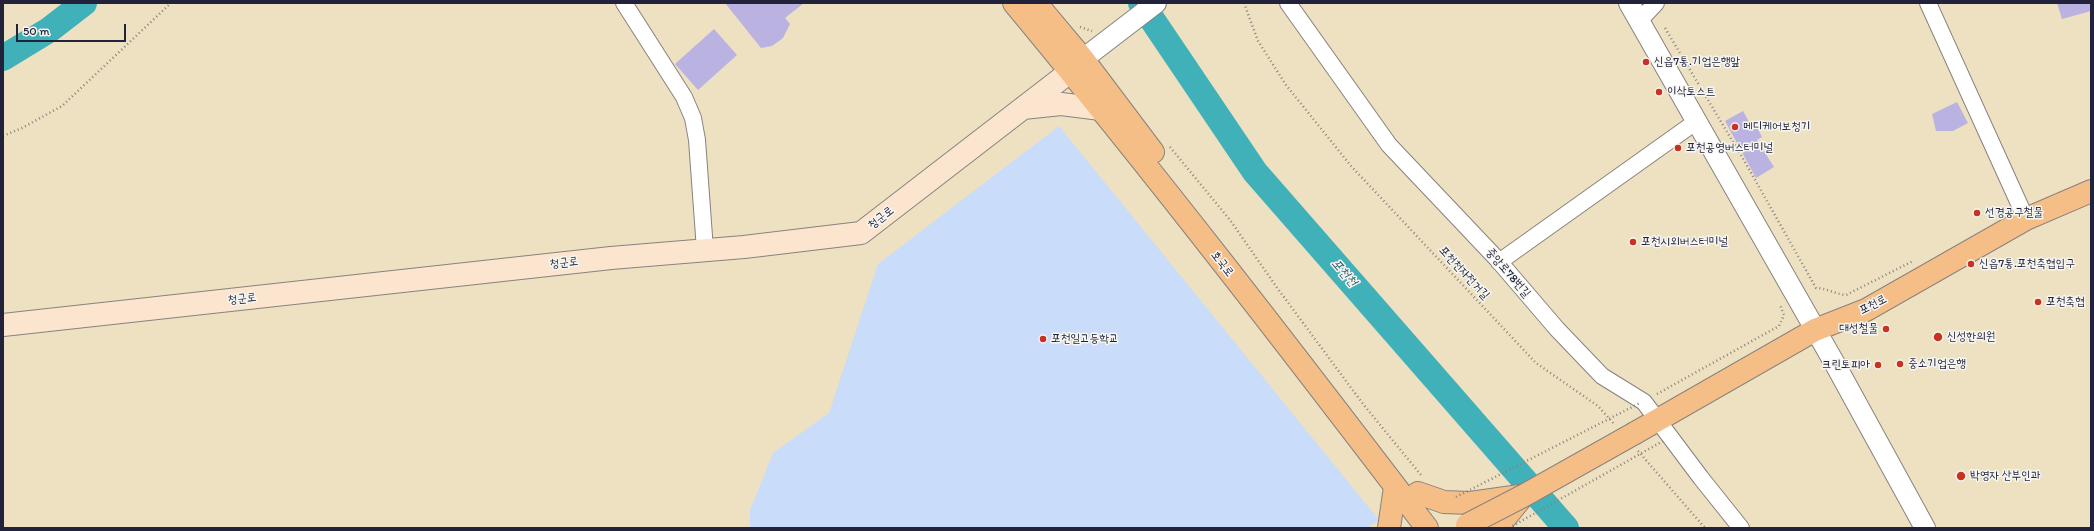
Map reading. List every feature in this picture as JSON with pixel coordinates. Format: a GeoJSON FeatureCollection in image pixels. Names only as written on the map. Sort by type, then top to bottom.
{"type":"FeatureCollection","features":[{"type":"Feature","properties":{"kind":"main road","name":"호국로"},"geometry":{"type":"LineString","coordinates":[[1014,3],[1084,59],[1101,109],[1427,528]]}},
{"type":"Feature","properties":{"kind":"main road","name":"호국로"},"geometry":{"type":"LineString","coordinates":[[1036,3],[1084,59],[1422,487],[1444,528]]}},
{"type":"Feature","properties":{"kind":"main road","name":"청군로"},"geometry":{"type":"LineString","coordinates":[[3,325],[604,259],[861,233],[1084,59]]}},
{"type":"Feature","properties":{"kind":"main road"},"geometry":{"type":"LineString","coordinates":[[1022,108],[1061,104],[1101,109]]}},
{"type":"Feature","properties":{"kind":"main road","name":"포천로"},"geometry":{"type":"LineString","coordinates":[[1463,526],[1523,496],[1630,437],[1657,419],[1816,330],[1866,310],[2026,219],[2091,191]]}},
{"type":"Feature","properties":{"kind":"main road"},"geometry":{"type":"LineString","coordinates":[[1389,528],[1396,487]]}},
{"type":"Feature","properties":{"kind":"main road"},"geometry":{"type":"LineString","coordinates":[[1422,487],[1450,499],[1470,503],[1523,496]]}},
{"type":"Feature","properties":{"kind":"main road"},"geometry":{"type":"LineString","coordinates":[[1497,528],[1523,496]]}},
{"type":"Feature","properties":{"kind":"street"},"geometry":{"type":"LineString","coordinates":[[624,3],[684,97],[693,118],[697,140],[704,250]]}},
{"type":"Feature","properties":{"kind":"street"},"geometry":{"type":"LineString","coordinates":[[1084,59],[1156,3]]}},
{"type":"Feature","properties":{"kind":"street","name":"중앙로78번길"},"geometry":{"type":"LineString","coordinates":[[1288,3],[1388,145],[1499,262],[1557,329],[1602,376],[1642,403],[1657,419],[1741,528]]}},
{"type":"Feature","properties":{"kind":"street"},"geometry":{"type":"LineString","coordinates":[[1629,3],[1816,330],[1925,528]]}},
{"type":"Feature","properties":{"kind":"street"},"geometry":{"type":"LineString","coordinates":[[1639,21],[1656,3]]}},
{"type":"Feature","properties":{"kind":"street"},"geometry":{"type":"LineString","coordinates":[[1928,3],[2026,219]]}},
{"type":"Feature","properties":{"kind":"street"},"geometry":{"type":"LineString","coordinates":[[1499,262],[1697,121]]}},
{"type":"Feature","properties":{"kind":"path"},"geometry":{"type":"LineString","coordinates":[[3,136],[22,128],[62,106],[171,3]]}},
{"type":"Feature","properties":{"kind":"path","name":"포천천자전거길"},"geometry":{"type":"LineString","coordinates":[[1244,3],[1258,41],[1286,85],[1352,166],[1536,363],[1598,406],[1630,437],[1705,528]]}},
{"type":"Feature","properties":{"kind":"path"},"geometry":{"type":"LineString","coordinates":[[1665,28],[1745,162],[1816,288],[1824,288],[1835,294],[1846,295],[1915,260]]}},
{"type":"Feature","properties":{"kind":"path"},"geometry":{"type":"LineString","coordinates":[[1166,141],[1230,220],[1278,289],[1359,397],[1422,487]]}},
{"type":"Feature","properties":{"kind":"path"},"geometry":{"type":"LineString","coordinates":[[1450,499],[1642,403],[1779,326],[1784,315],[1778,300]]}},
{"type":"Feature","properties":{"kind":"path"},"geometry":{"type":"LineString","coordinates":[[1509,528],[1663,441]]}},
{"type":"Feature","properties":{"kind":"shaded area","name":"포천일고등학교"},"geometry":{"type":"Polygon","coordinates":[[[1059,126],[1379,520],[1367,528],[750,528],[750,510],[773,453],[829,413],[878,264],[1059,126]]]}},
{"type":"Feature","properties":{"kind":"building"},"geometry":{"type":"Polygon","coordinates":[[[725,3],[804,3],[785,18],[790,24],[783,38],[772,46],[761,48],[725,3]]]}},
{"type":"Feature","properties":{"kind":"building"},"geometry":{"type":"Polygon","coordinates":[[[2057,3],[2091,3],[2091,11],[2062,19],[2057,3]]]}},
{"type":"Feature","properties":{"kind":"building"},"geometry":{"type":"Polygon","coordinates":[[[714,29],[737,55],[698,90],[675,64],[714,29]]]}},
{"type":"Feature","properties":{"kind":"building"},"geometry":{"type":"Polygon","coordinates":[[[1957,102],[1968,123],[1953,131],[1936,131],[1932,114],[1957,102]]]}},
{"type":"Feature","properties":{"kind":"building"},"geometry":{"type":"Polygon","coordinates":[[[1743,111],[1753,129],[1757,127],[1762,137],[1757,140],[1774,167],[1756,178],[1725,121],[1743,111]]]}},
{"type":"Feature","properties":{"kind":"waterway"},"geometry":{"type":"LineString","coordinates":[[3,58],[49,30],[84,3]]}},
{"type":"Feature","properties":{"kind":"waterway","name":"포천천"},"geometry":{"type":"LineString","coordinates":[[1141,3],[1255,172],[1566,528]]}},
{"type":"Feature","properties":{"kind":"place","name":"신읍7통.기업은행앞"},"geometry":{"type":"Point","coordinates":[1646,62]}},
{"type":"Feature","properties":{"kind":"place","name":"이삭토스트"},"geometry":{"type":"Point","coordinates":[1659,92]}},
{"type":"Feature","properties":{"kind":"place","name":"메디케어보청기"},"geometry":{"type":"Point","coordinates":[1735,127]}},
{"type":"Feature","properties":{"kind":"place","name":"포천공영버스터미널"},"geometry":{"type":"Point","coordinates":[1678,148]}},
{"type":"Feature","properties":{"kind":"place","name":"선경공구철물"},"geometry":{"type":"Point","coordinates":[1977,213]}},
{"type":"Feature","properties":{"kind":"place","name":"포천시외버스터미널"},"geometry":{"type":"Point","coordinates":[1633,242]}},
{"type":"Feature","properties":{"kind":"place","name":"신읍7통.포천축협입구"},"geometry":{"type":"Point","coordinates":[1971,264]}},
{"type":"Feature","properties":{"kind":"place","name":"포천축협"},"geometry":{"type":"Point","coordinates":[2038,302]}},
{"type":"Feature","properties":{"kind":"place","name":"대성철물"},"geometry":{"type":"Point","coordinates":[1886,329]}},
{"type":"Feature","properties":{"kind":"place","name":"신성한의원"},"geometry":{"type":"Point","coordinates":[1938,337]}},
{"type":"Feature","properties":{"kind":"place","name":"포천일고등학교"},"geometry":{"type":"Point","coordinates":[1043,339]}},
{"type":"Feature","properties":{"kind":"place","name":"중소기업은행"},"geometry":{"type":"Point","coordinates":[1900,364]}},
{"type":"Feature","properties":{"kind":"place","name":"크린토피아"},"geometry":{"type":"Point","coordinates":[1878,365]}},
{"type":"Feature","properties":{"kind":"place","name":"박영자 산부인과"},"geometry":{"type":"Point","coordinates":[1961,476]}}]}
